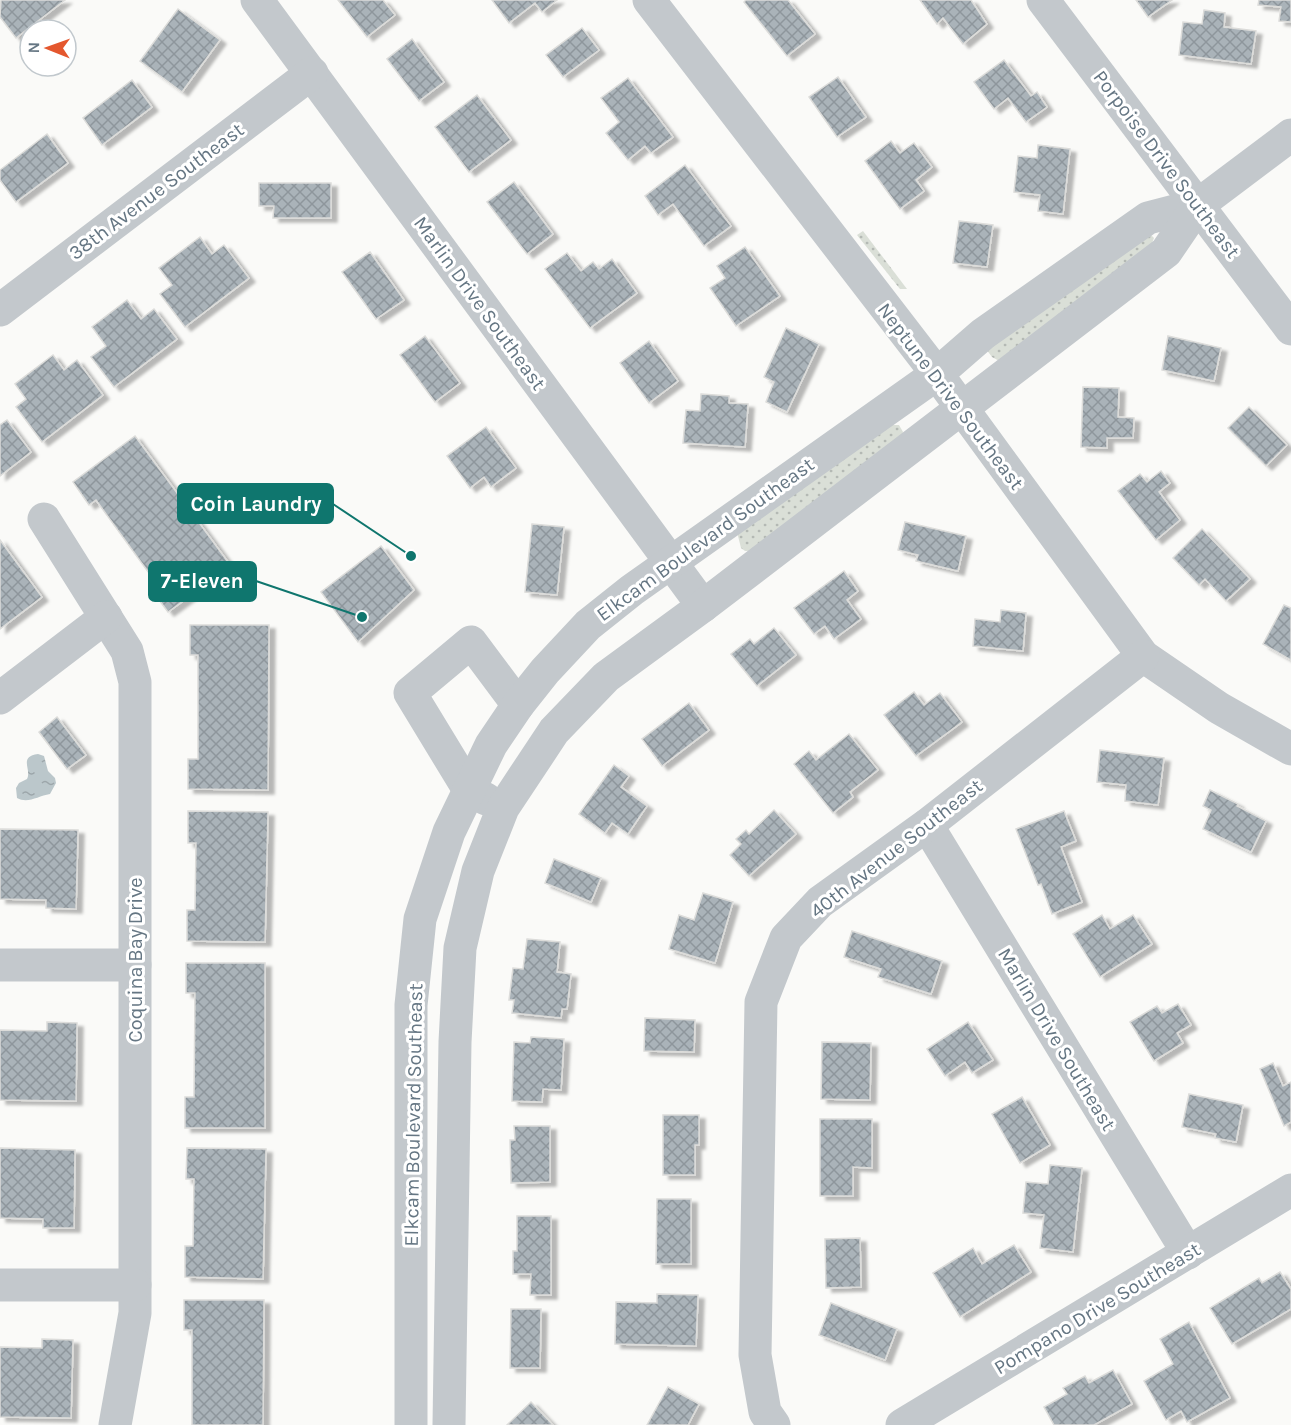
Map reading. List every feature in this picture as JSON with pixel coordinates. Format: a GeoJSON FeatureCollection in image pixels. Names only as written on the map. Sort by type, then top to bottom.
{"type":"FeatureCollection","features":[{"type":"Feature","properties":{"kind":"street","name":"Marlin Drive Southeast"},"geometry":{"type":"LineString","coordinates":[[257,0],[670,563],[704,606]]}},
{"type":"Feature","properties":{"kind":"street","name":"Neptune Drive Southeast"},"geometry":{"type":"LineString","coordinates":[[649,0],[937,374],[1143,656],[1219,708],[1291,749]]}},
{"type":"Feature","properties":{"kind":"street","name":"Porpoise Drive Southeast"},"geometry":{"type":"LineString","coordinates":[[1043,0],[1291,328]]}},
{"type":"Feature","properties":{"kind":"street","name":"38th Avenue Southeast"},"geometry":{"type":"LineString","coordinates":[[0,310],[312,73]]}},
{"type":"Feature","properties":{"kind":"street","name":"Elkcam Boulevard Southeast"},"geometry":{"type":"LineString","coordinates":[[449,1425],[455,1054],[460,948],[477,871],[503,808],[554,731],[606,677],[704,606],[1166,252],[1198,205],[1291,135]]}},
{"type":"Feature","properties":{"kind":"street","name":"Elkcam Boulevard Southeast"},"geometry":{"type":"LineString","coordinates":[[411,1425],[411,1005],[420,919],[449,832],[491,745],[518,705],[545,672],[588,625],[632,590],[937,374],[983,334],[1148,218],[1198,205]]}},
{"type":"Feature","properties":{"kind":"street","name":"Coquina Bay Drive"},"geometry":{"type":"LineString","coordinates":[[44,519],[127,651],[135,682],[135,1313],[115,1425]]}},
{"type":"Feature","properties":{"kind":"street"},"geometry":{"type":"LineString","coordinates":[[0,698],[106,617]]}},
{"type":"Feature","properties":{"kind":"street"},"geometry":{"type":"LineString","coordinates":[[503,808],[470,790],[410,693],[471,642],[518,705]]}},
{"type":"Feature","properties":{"kind":"street","name":"40th Avenue Southeast"},"geometry":{"type":"LineString","coordinates":[[774,1425],[765,1412],[755,1355],[761,1002],[786,938],[820,903],[927,825],[1143,656]]}},
{"type":"Feature","properties":{"kind":"street","name":"Marlin Drive Southeast"},"geometry":{"type":"LineString","coordinates":[[927,825],[1188,1253]]}},
{"type":"Feature","properties":{"kind":"street"},"geometry":{"type":"LineString","coordinates":[[0,965],[135,965]]}},
{"type":"Feature","properties":{"kind":"street","name":"Pompano Drive Southeast"},"geometry":{"type":"LineString","coordinates":[[902,1425],[1291,1191]]}},
{"type":"Feature","properties":{"kind":"street"},"geometry":{"type":"LineString","coordinates":[[411,1249],[452,1248]]}},
{"type":"Feature","properties":{"kind":"street"},"geometry":{"type":"LineString","coordinates":[[0,1285],[135,1285]]}},
{"type":"Feature","properties":{"kind":"shaded area"},"geometry":{"type":"Polygon","coordinates":[[[863,231],[907,289],[900,289],[857,235],[863,231]]]}},
{"type":"Feature","properties":{"kind":"shaded area"},"geometry":{"type":"Polygon","coordinates":[[[1151,235],[1154,238],[1152,243],[1001,362],[992,357],[986,349],[1151,235]]]}},
{"type":"Feature","properties":{"kind":"shaded area"},"geometry":{"type":"Polygon","coordinates":[[[892,425],[899,425],[903,432],[902,436],[751,551],[741,548],[737,532],[892,425]]]}},
{"type":"Feature","properties":{"kind":"water"},"geometry":{"type":"Polygon","coordinates":[[[38,754],[44,756],[48,771],[55,778],[56,783],[50,794],[21,800],[17,798],[16,788],[19,783],[27,779],[27,761],[38,754]]]}},
{"type":"Feature","properties":{"kind":"building"},"geometry":{"type":"Polygon","coordinates":[[[1,0],[65,0],[42,18],[18,18],[18,36],[16,38],[0,17],[1,0]]]}},
{"type":"Feature","properties":{"kind":"building"},"geometry":{"type":"Polygon","coordinates":[[[338,0],[383,0],[395,15],[367,37],[338,0]]]}},
{"type":"Feature","properties":{"kind":"building"},"geometry":{"type":"Polygon","coordinates":[[[492,0],[557,0],[542,12],[535,3],[509,23],[492,0]]]}},
{"type":"Feature","properties":{"kind":"building"},"geometry":{"type":"Polygon","coordinates":[[[746,0],[788,0],[815,34],[787,56],[744,2],[746,0]]]}},
{"type":"Feature","properties":{"kind":"building"},"geometry":{"type":"Polygon","coordinates":[[[920,0],[971,0],[987,24],[963,44],[943,18],[937,24],[920,0]]]}},
{"type":"Feature","properties":{"kind":"building"},"geometry":{"type":"Polygon","coordinates":[[[1136,0],[1172,0],[1148,17],[1136,0]]]}},
{"type":"Feature","properties":{"kind":"building"},"geometry":{"type":"Polygon","coordinates":[[[1259,0],[1291,0],[1291,22],[1279,21],[1281,7],[1258,5],[1259,0]]]}},
{"type":"Feature","properties":{"kind":"building"},"geometry":{"type":"Polygon","coordinates":[[[178,9],[220,40],[182,92],[140,61],[178,9]]]}},
{"type":"Feature","properties":{"kind":"building"},"geometry":{"type":"Polygon","coordinates":[[[1204,10],[1225,13],[1224,27],[1256,31],[1251,64],[1179,55],[1183,22],[1202,24],[1204,10]]]}},
{"type":"Feature","properties":{"kind":"building"},"geometry":{"type":"Polygon","coordinates":[[[582,28],[599,50],[563,77],[546,55],[582,28]]]}},
{"type":"Feature","properties":{"kind":"building"},"geometry":{"type":"Polygon","coordinates":[[[412,39],[444,82],[419,101],[387,59],[412,39]]]}},
{"type":"Feature","properties":{"kind":"building"},"geometry":{"type":"Polygon","coordinates":[[[1004,60],[1031,96],[1037,92],[1047,107],[1026,122],[1008,98],[994,109],[974,82],[1004,60]]]}},
{"type":"Feature","properties":{"kind":"building"},"geometry":{"type":"Polygon","coordinates":[[[838,77],[866,117],[837,137],[809,97],[838,77]]]}},
{"type":"Feature","properties":{"kind":"building"},"geometry":{"type":"Polygon","coordinates":[[[628,78],[673,137],[651,153],[645,146],[628,160],[606,133],[619,122],[601,98],[628,78]]]}},
{"type":"Feature","properties":{"kind":"building"},"geometry":{"type":"Polygon","coordinates":[[[132,80],[152,107],[102,145],[83,118],[132,80]]]}},
{"type":"Feature","properties":{"kind":"building"},"geometry":{"type":"Polygon","coordinates":[[[477,95],[511,140],[469,172],[435,127],[477,95]]]}},
{"type":"Feature","properties":{"kind":"building"},"geometry":{"type":"Polygon","coordinates":[[[47,134],[68,163],[16,202],[0,180],[0,170],[47,134]]]}},
{"type":"Feature","properties":{"kind":"building"},"geometry":{"type":"Polygon","coordinates":[[[891,141],[900,153],[914,143],[932,167],[916,180],[924,191],[900,209],[865,161],[891,141]]]}},
{"type":"Feature","properties":{"kind":"building"},"geometry":{"type":"Polygon","coordinates":[[[1038,145],[1070,149],[1063,214],[1038,211],[1040,195],[1014,192],[1018,156],[1037,158],[1038,145]]]}},
{"type":"Feature","properties":{"kind":"building"},"geometry":{"type":"Polygon","coordinates":[[[685,165],[731,226],[704,246],[673,204],[658,215],[645,196],[685,165]]]}},
{"type":"Feature","properties":{"kind":"building"},"geometry":{"type":"Polygon","coordinates":[[[514,182],[553,234],[527,254],[487,202],[514,182]]]}},
{"type":"Feature","properties":{"kind":"building"},"geometry":{"type":"Polygon","coordinates":[[[259,183],[331,183],[331,218],[273,218],[274,206],[259,206],[259,183]]]}},
{"type":"Feature","properties":{"kind":"building"},"geometry":{"type":"Polygon","coordinates":[[[959,221],[993,225],[987,267],[953,263],[959,221]]]}},
{"type":"Feature","properties":{"kind":"building"},"geometry":{"type":"Polygon","coordinates":[[[200,237],[212,254],[224,245],[249,278],[185,327],[160,294],[172,285],[159,268],[200,237]]]}},
{"type":"Feature","properties":{"kind":"building"},"geometry":{"type":"Polygon","coordinates":[[[745,247],[780,296],[736,326],[710,288],[725,278],[717,266],[745,247]]]}},
{"type":"Feature","properties":{"kind":"building"},"geometry":{"type":"Polygon","coordinates":[[[370,252],[404,300],[376,319],[342,272],[370,252]]]}},
{"type":"Feature","properties":{"kind":"building"},"geometry":{"type":"Polygon","coordinates":[[[567,253],[581,271],[593,262],[599,269],[612,259],[637,293],[590,328],[545,269],[567,253]]]}},
{"type":"Feature","properties":{"kind":"building"},"geometry":{"type":"Polygon","coordinates":[[[127,300],[141,319],[154,309],[177,339],[114,387],[91,357],[106,346],[92,327],[127,300]]]}},
{"type":"Feature","properties":{"kind":"building"},"geometry":{"type":"Polygon","coordinates":[[[786,328],[819,344],[787,412],[766,402],[774,382],[764,377],[786,328]]]}},
{"type":"Feature","properties":{"kind":"building"},"geometry":{"type":"Polygon","coordinates":[[[425,336],[460,383],[435,402],[400,355],[425,336]]]}},
{"type":"Feature","properties":{"kind":"building"},"geometry":{"type":"Polygon","coordinates":[[[1168,336],[1221,348],[1214,381],[1162,370],[1168,336]]]}},
{"type":"Feature","properties":{"kind":"building"},"geometry":{"type":"Polygon","coordinates":[[[649,341],[678,381],[649,403],[620,363],[649,341]]]}},
{"type":"Feature","properties":{"kind":"building"},"geometry":{"type":"Polygon","coordinates":[[[53,355],[64,370],[77,360],[103,395],[42,442],[16,407],[26,399],[15,384],[53,355]]]}},
{"type":"Feature","properties":{"kind":"building"},"geometry":{"type":"Polygon","coordinates":[[[1083,387],[1119,388],[1118,417],[1134,418],[1133,438],[1107,438],[1107,448],[1081,447],[1083,387]]]}},
{"type":"Feature","properties":{"kind":"building"},"geometry":{"type":"Polygon","coordinates":[[[701,394],[729,396],[729,403],[748,404],[745,447],[683,443],[686,410],[700,411],[701,394]]]}},
{"type":"Feature","properties":{"kind":"building"},"geometry":{"type":"Polygon","coordinates":[[[1249,407],[1287,445],[1266,466],[1228,428],[1249,407]]]}},
{"type":"Feature","properties":{"kind":"building"},"geometry":{"type":"Polygon","coordinates":[[[7,420],[31,452],[0,476],[0,425],[7,420]]]}},
{"type":"Feature","properties":{"kind":"building"},"geometry":{"type":"Polygon","coordinates":[[[486,427],[516,468],[491,487],[484,477],[470,488],[447,456],[486,427]]]}},
{"type":"Feature","properties":{"kind":"building"},"geometry":{"type":"Polygon","coordinates":[[[135,436],[231,566],[168,612],[151,589],[157,584],[96,500],[89,505],[73,482],[135,436]]]}},
{"type":"Feature","properties":{"kind":"building"},"geometry":{"type":"Polygon","coordinates":[[[1161,471],[1170,483],[1159,492],[1180,520],[1156,540],[1118,491],[1140,474],[1147,482],[1161,471]]]}},
{"type":"Feature","properties":{"kind":"building"},"geometry":{"type":"Polygon","coordinates":[[[905,522],[966,536],[958,571],[916,561],[918,555],[898,550],[905,522]]]}},
{"type":"Feature","properties":{"kind":"building"},"geometry":{"type":"Polygon","coordinates":[[[532,524],[564,527],[557,595],[525,592],[532,524]]]}},
{"type":"Feature","properties":{"kind":"building"},"geometry":{"type":"Polygon","coordinates":[[[1202,529],[1250,579],[1226,601],[1205,579],[1199,585],[1173,558],[1202,529]]]}},
{"type":"Feature","properties":{"kind":"building"},"geometry":{"type":"Polygon","coordinates":[[[0,540],[42,597],[0,629],[0,540]]]}},
{"type":"Feature","properties":{"kind":"building"},"geometry":{"type":"Polygon","coordinates":[[[381,546],[414,590],[358,642],[321,592],[381,546]]]}},
{"type":"Feature","properties":{"kind":"building"},"geometry":{"type":"Polygon","coordinates":[[[844,571],[858,591],[847,600],[861,619],[834,639],[825,626],[814,634],[794,608],[844,571]]]}},
{"type":"Feature","properties":{"kind":"building"},"geometry":{"type":"Polygon","coordinates":[[[1284,605],[1291,608],[1291,660],[1263,644],[1284,605]]]}},
{"type":"Feature","properties":{"kind":"building"},"geometry":{"type":"Polygon","coordinates":[[[1001,610],[1026,613],[1023,651],[973,646],[975,619],[1000,622],[1001,610]]]}},
{"type":"Feature","properties":{"kind":"building"},"geometry":{"type":"Polygon","coordinates":[[[190,625],[269,625],[268,790],[188,789],[188,759],[198,759],[198,655],[190,655],[190,625]]]}},
{"type":"Feature","properties":{"kind":"building"},"geometry":{"type":"Polygon","coordinates":[[[774,628],[796,655],[757,686],[731,654],[750,639],[754,644],[774,628]]]}},
{"type":"Feature","properties":{"kind":"building"},"geometry":{"type":"Polygon","coordinates":[[[914,692],[924,705],[940,693],[962,722],[916,756],[884,715],[914,692]]]}},
{"type":"Feature","properties":{"kind":"building"},"geometry":{"type":"Polygon","coordinates":[[[689,703],[709,730],[662,766],[642,739],[689,703]]]}},
{"type":"Feature","properties":{"kind":"building"},"geometry":{"type":"Polygon","coordinates":[[[57,717],[86,755],[67,769],[39,732],[57,717]]]}},
{"type":"Feature","properties":{"kind":"building"},"geometry":{"type":"Polygon","coordinates":[[[849,734],[878,770],[850,792],[853,797],[833,813],[794,764],[809,751],[816,760],[849,734]]]}},
{"type":"Feature","properties":{"kind":"building"},"geometry":{"type":"Polygon","coordinates":[[[1100,750],[1164,758],[1158,805],[1125,801],[1126,785],[1097,782],[1100,750]]]}},
{"type":"Feature","properties":{"kind":"building"},"geometry":{"type":"Polygon","coordinates":[[[614,765],[629,776],[621,787],[647,806],[628,834],[612,823],[605,833],[579,814],[614,765]]]}},
{"type":"Feature","properties":{"kind":"building"},"geometry":{"type":"Polygon","coordinates":[[[1210,790],[1266,821],[1251,852],[1203,829],[1211,810],[1203,806],[1210,790]]]}},
{"type":"Feature","properties":{"kind":"building"},"geometry":{"type":"Polygon","coordinates":[[[774,810],[796,834],[749,876],[730,855],[741,844],[736,839],[746,830],[749,834],[774,810]]]}},
{"type":"Feature","properties":{"kind":"building"},"geometry":{"type":"Polygon","coordinates":[[[188,811],[268,812],[265,942],[187,941],[187,910],[195,910],[196,843],[188,843],[188,811]]]}},
{"type":"Feature","properties":{"kind":"building"},"geometry":{"type":"Polygon","coordinates":[[[1064,811],[1076,841],[1061,847],[1082,902],[1052,914],[1016,829],[1064,811]]]}},
{"type":"Feature","properties":{"kind":"building"},"geometry":{"type":"Polygon","coordinates":[[[0,829],[78,830],[76,909],[46,908],[46,900],[0,899],[0,829]]]}},
{"type":"Feature","properties":{"kind":"building"},"geometry":{"type":"Polygon","coordinates":[[[554,859],[601,878],[591,902],[545,883],[554,859]]]}},
{"type":"Feature","properties":{"kind":"building"},"geometry":{"type":"Polygon","coordinates":[[[703,893],[733,902],[715,963],[669,949],[679,915],[694,920],[703,893]]]}},
{"type":"Feature","properties":{"kind":"building"},"geometry":{"type":"Polygon","coordinates":[[[1102,915],[1110,929],[1133,915],[1152,944],[1100,977],[1073,934],[1102,915]]]}},
{"type":"Feature","properties":{"kind":"building"},"geometry":{"type":"Polygon","coordinates":[[[852,931],[942,961],[931,994],[878,977],[881,969],[844,957],[852,931]]]}},
{"type":"Feature","properties":{"kind":"building"},"geometry":{"type":"Polygon","coordinates":[[[527,939],[560,942],[557,972],[571,974],[567,1009],[562,1009],[561,1018],[512,1013],[514,1000],[509,1000],[513,968],[523,969],[527,939]]]}},
{"type":"Feature","properties":{"kind":"building"},"geometry":{"type":"Polygon","coordinates":[[[186,963],[265,963],[265,1128],[185,1128],[185,1097],[194,1097],[195,993],[186,993],[186,963]]]}},
{"type":"Feature","properties":{"kind":"building"},"geometry":{"type":"Polygon","coordinates":[[[1178,1004],[1191,1025],[1177,1033],[1183,1043],[1154,1061],[1130,1022],[1157,1006],[1162,1013],[1178,1004]]]}},
{"type":"Feature","properties":{"kind":"building"},"geometry":{"type":"Polygon","coordinates":[[[645,1018],[695,1020],[694,1052],[644,1051],[645,1018]]]}},
{"type":"Feature","properties":{"kind":"building"},"geometry":{"type":"Polygon","coordinates":[[[47,1022],[77,1023],[76,1101],[0,1100],[0,1030],[47,1031],[47,1022]]]}},
{"type":"Feature","properties":{"kind":"building"},"geometry":{"type":"Polygon","coordinates":[[[968,1022],[993,1060],[972,1073],[965,1062],[945,1076],[927,1049],[968,1022]]]}},
{"type":"Feature","properties":{"kind":"building"},"geometry":{"type":"Polygon","coordinates":[[[531,1037],[564,1039],[561,1090],[543,1089],[542,1102],[512,1101],[514,1042],[530,1043],[531,1037]]]}},
{"type":"Feature","properties":{"kind":"building"},"geometry":{"type":"Polygon","coordinates":[[[822,1042],[871,1043],[870,1100],[821,1099],[822,1042]]]}},
{"type":"Feature","properties":{"kind":"building"},"geometry":{"type":"Polygon","coordinates":[[[1273,1063],[1283,1086],[1291,1082],[1291,1122],[1284,1126],[1260,1069],[1273,1063]]]}},
{"type":"Feature","properties":{"kind":"building"},"geometry":{"type":"Polygon","coordinates":[[[1189,1094],[1243,1105],[1236,1142],[1215,1138],[1216,1134],[1182,1127],[1189,1094]]]}},
{"type":"Feature","properties":{"kind":"building"},"geometry":{"type":"Polygon","coordinates":[[[1022,1097],[1050,1145],[1020,1163],[992,1114],[1022,1097]]]}},
{"type":"Feature","properties":{"kind":"building"},"geometry":{"type":"Polygon","coordinates":[[[663,1115],[699,1115],[699,1145],[695,1145],[695,1175],[663,1175],[663,1115]]]}},
{"type":"Feature","properties":{"kind":"building"},"geometry":{"type":"Polygon","coordinates":[[[820,1119],[872,1119],[872,1168],[853,1167],[853,1196],[820,1196],[820,1119]]]}},
{"type":"Feature","properties":{"kind":"building"},"geometry":{"type":"Polygon","coordinates":[[[514,1126],[550,1126],[550,1182],[511,1183],[510,1140],[515,1140],[514,1126]]]}},
{"type":"Feature","properties":{"kind":"building"},"geometry":{"type":"Polygon","coordinates":[[[0,1148],[75,1150],[74,1228],[43,1228],[43,1219],[0,1218],[0,1148]]]}},
{"type":"Feature","properties":{"kind":"building"},"geometry":{"type":"Polygon","coordinates":[[[187,1148],[266,1149],[263,1279],[185,1277],[185,1246],[193,1246],[194,1179],[186,1179],[187,1148]]]}},
{"type":"Feature","properties":{"kind":"building"},"geometry":{"type":"Polygon","coordinates":[[[1050,1165],[1082,1168],[1073,1252],[1040,1248],[1044,1215],[1023,1213],[1026,1182],[1048,1184],[1050,1165]]]}},
{"type":"Feature","properties":{"kind":"building"},"geometry":{"type":"Polygon","coordinates":[[[657,1199],[691,1199],[691,1264],[656,1264],[657,1199]]]}},
{"type":"Feature","properties":{"kind":"building"},"geometry":{"type":"Polygon","coordinates":[[[517,1216],[551,1216],[551,1295],[530,1295],[531,1274],[513,1274],[513,1251],[517,1251],[517,1216]]]}},
{"type":"Feature","properties":{"kind":"building"},"geometry":{"type":"Polygon","coordinates":[[[860,1238],[861,1287],[826,1288],[825,1239],[860,1238]]]}},
{"type":"Feature","properties":{"kind":"building"},"geometry":{"type":"Polygon","coordinates":[[[1014,1245],[1031,1272],[960,1317],[933,1273],[973,1248],[982,1264],[1014,1245]]]}},
{"type":"Feature","properties":{"kind":"building"},"geometry":{"type":"Polygon","coordinates":[[[1280,1272],[1291,1289],[1291,1309],[1232,1344],[1210,1308],[1259,1278],[1262,1283],[1280,1272]]]}},
{"type":"Feature","properties":{"kind":"building"},"geometry":{"type":"Polygon","coordinates":[[[657,1294],[698,1295],[696,1346],[615,1344],[616,1302],[657,1303],[657,1294]]]}},
{"type":"Feature","properties":{"kind":"building"},"geometry":{"type":"Polygon","coordinates":[[[184,1300],[264,1300],[263,1425],[192,1425],[192,1330],[184,1330],[184,1300]]]}},
{"type":"Feature","properties":{"kind":"building"},"geometry":{"type":"Polygon","coordinates":[[[831,1303],[897,1329],[885,1360],[819,1335],[831,1303]]]}},
{"type":"Feature","properties":{"kind":"building"},"geometry":{"type":"Polygon","coordinates":[[[511,1309],[541,1309],[540,1368],[510,1368],[511,1309]]]}},
{"type":"Feature","properties":{"kind":"building"},"geometry":{"type":"Polygon","coordinates":[[[1189,1322],[1230,1398],[1187,1422],[1181,1411],[1166,1420],[1144,1381],[1173,1364],[1160,1339],[1189,1322]]]}},
{"type":"Feature","properties":{"kind":"building"},"geometry":{"type":"Polygon","coordinates":[[[42,1339],[73,1340],[71,1418],[0,1417],[0,1347],[42,1348],[42,1339]]]}},
{"type":"Feature","properties":{"kind":"building"},"geometry":{"type":"Polygon","coordinates":[[[1113,1370],[1132,1404],[1094,1425],[1054,1425],[1044,1407],[1067,1394],[1063,1388],[1085,1376],[1089,1383],[1113,1370]]]}},
{"type":"Feature","properties":{"kind":"building"},"geometry":{"type":"Polygon","coordinates":[[[668,1387],[699,1404],[688,1425],[647,1425],[668,1387]]]}},
{"type":"Feature","properties":{"kind":"building"},"geometry":{"type":"Polygon","coordinates":[[[531,1402],[553,1425],[507,1425],[531,1402]]]}},
{"type":"Feature","properties":{"kind":"place","name":"Coin Laundry"},"geometry":{"type":"Point","coordinates":[411,556]}},
{"type":"Feature","properties":{"kind":"place","name":"7-Eleven"},"geometry":{"type":"Point","coordinates":[362,617]}}]}
